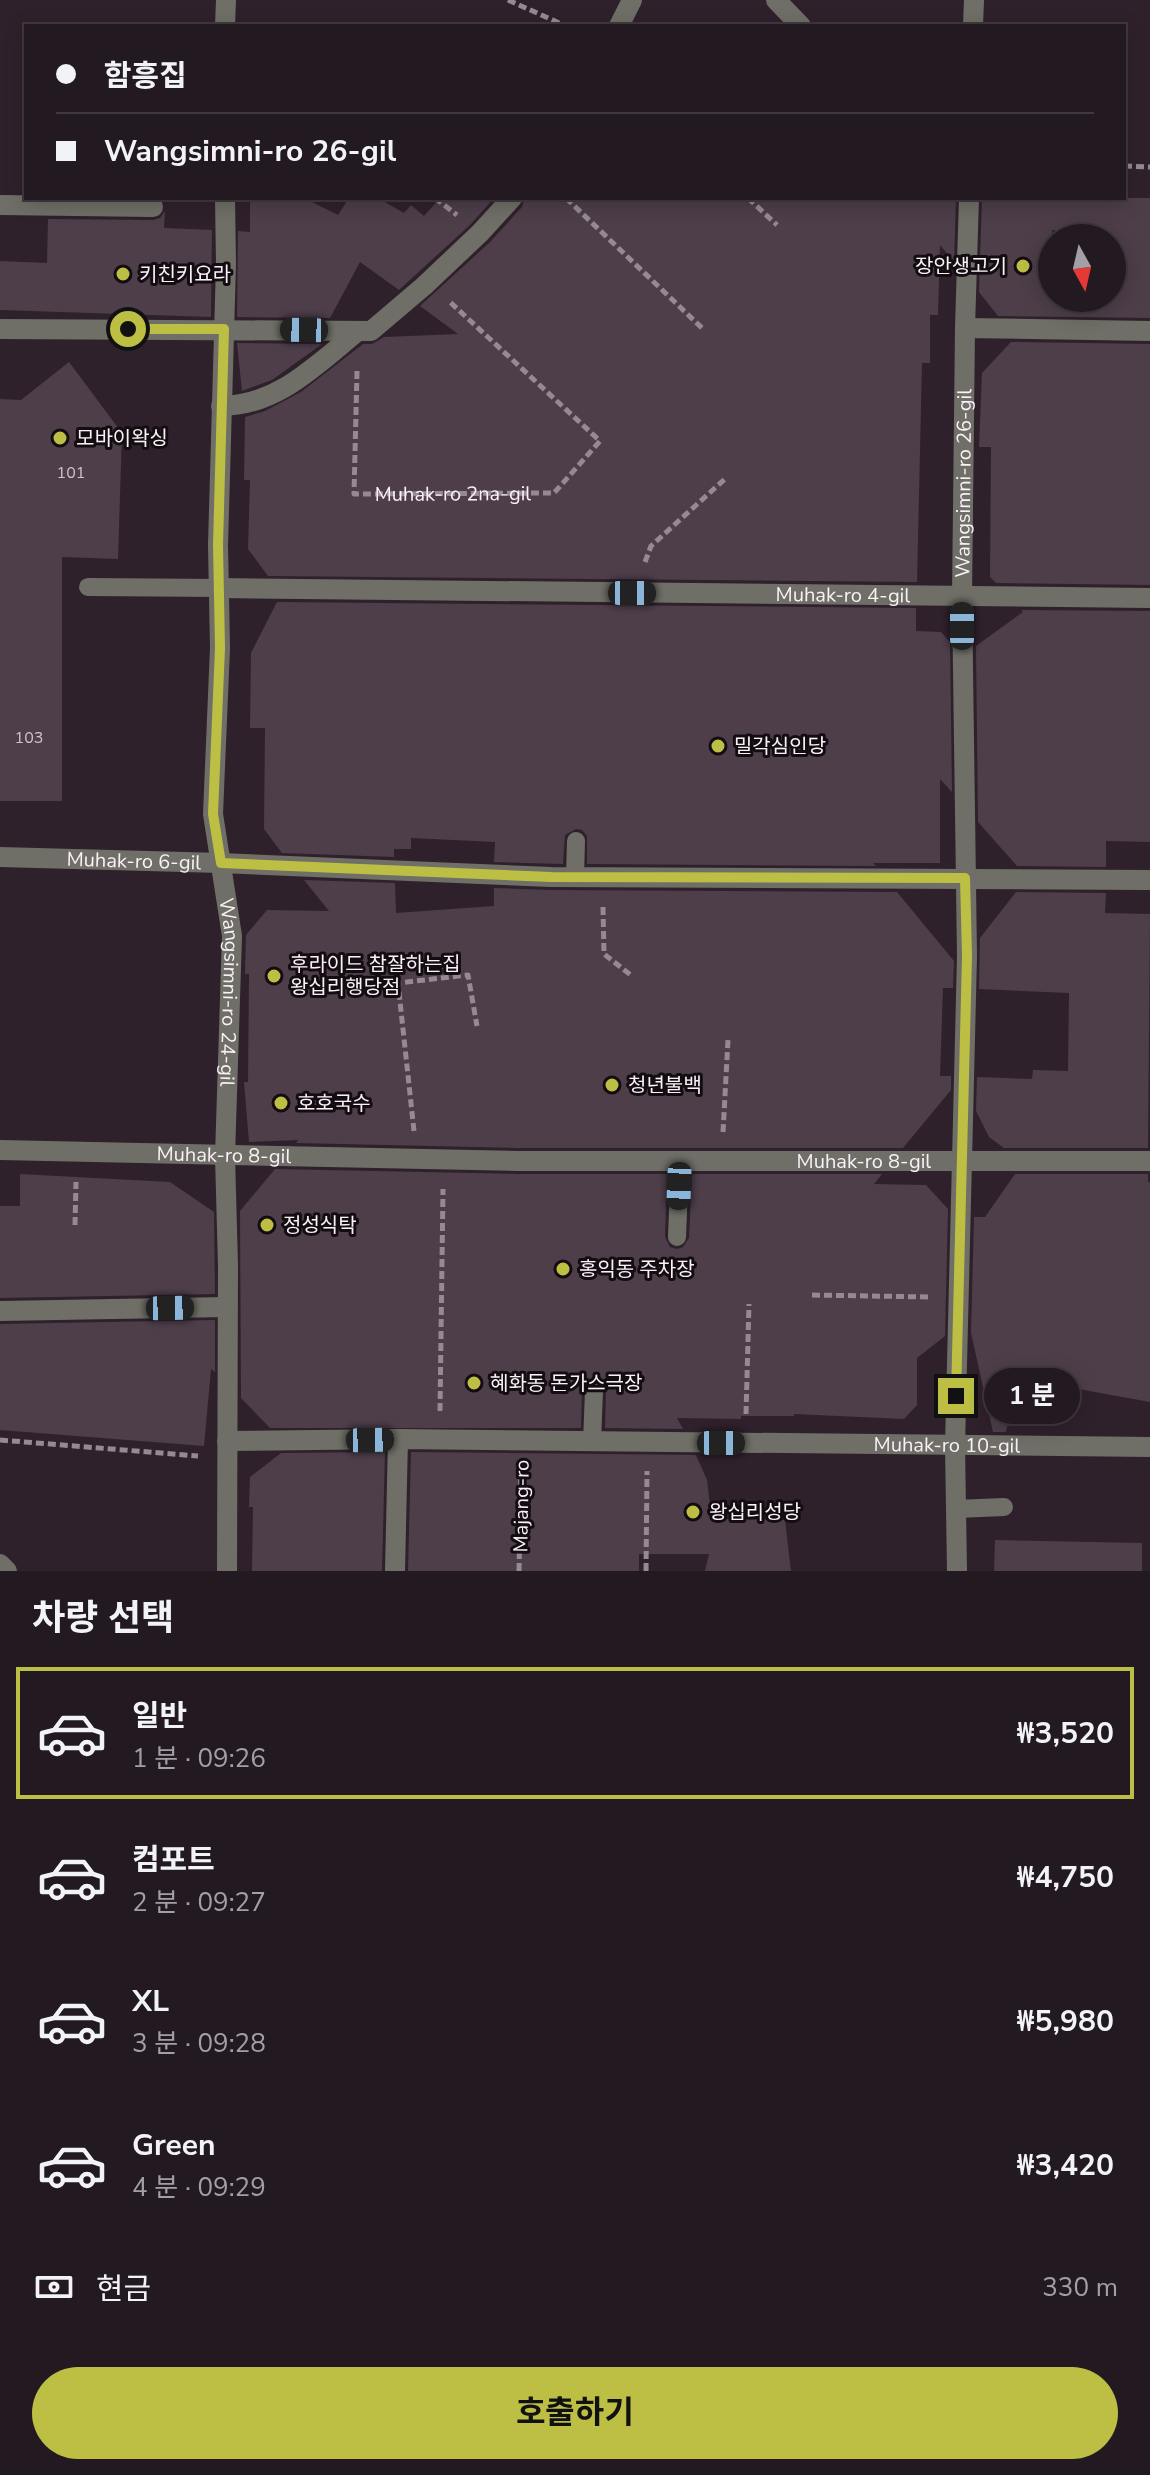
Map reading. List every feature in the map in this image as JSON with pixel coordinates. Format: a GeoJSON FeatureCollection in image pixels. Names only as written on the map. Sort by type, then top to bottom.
{"type":"FeatureCollection","features":[{"type":"Feature","properties":{"kind":"street"},"geometry":{"type":"LineString","coordinates":[[225,24],[226,0]]}},
{"type":"Feature","properties":{"kind":"street"},"geometry":{"type":"LineString","coordinates":[[620,24],[632,0]]}},
{"type":"Feature","properties":{"kind":"street"},"geometry":{"type":"LineString","coordinates":[[776,0],[799,24]]}},
{"type":"Feature","properties":{"kind":"street"},"geometry":{"type":"LineString","coordinates":[[973,24],[974,0]]}},
{"type":"Feature","properties":{"kind":"street","name":"Wangsimni-ro 24-gil"},"geometry":{"type":"LineString","coordinates":[[225,200],[220,648],[213,814],[232,936],[225,1156],[227,1571]]}},
{"type":"Feature","properties":{"kind":"street"},"geometry":{"type":"LineString","coordinates":[[0,329],[371,331],[429,282],[510,200]]}},
{"type":"Feature","properties":{"kind":"street","name":"Wangsimni-ro 26-gil"},"geometry":{"type":"LineString","coordinates":[[957,1571],[955,1446],[967,956],[962,597],[969,200]]}},
{"type":"Feature","properties":{"kind":"street"},"geometry":{"type":"LineString","coordinates":[[0,205],[153,207]]}},
{"type":"Feature","properties":{"kind":"street"},"geometry":{"type":"LineString","coordinates":[[965,328],[1150,331]]}},
{"type":"Feature","properties":{"kind":"street"},"geometry":{"type":"LineString","coordinates":[[221,406],[244,406],[284,389],[358,331]]}},
{"type":"Feature","properties":{"kind":"street","name":"Muhak-ro 4-gil"},"geometry":{"type":"LineString","coordinates":[[219,588],[1150,598]]}},
{"type":"Feature","properties":{"kind":"street","name":"Muhak-ro 6-gil"},"geometry":{"type":"LineString","coordinates":[[0,857],[575,877],[1150,880]]}},
{"type":"Feature","properties":{"kind":"street","name":"Muhak-ro 8-gil"},"geometry":{"type":"LineString","coordinates":[[0,1150],[417,1160],[1150,1161]]}},
{"type":"Feature","properties":{"kind":"street"},"geometry":{"type":"LineString","coordinates":[[0,1311],[227,1307]]}},
{"type":"Feature","properties":{"kind":"street"},"geometry":{"type":"LineString","coordinates":[[395,1571],[398,1439]]}},
{"type":"Feature","properties":{"kind":"street","name":"Muhak-ro 10-gil"},"geometry":{"type":"LineString","coordinates":[[227,1450],[398,1439],[1150,1447]]}},
{"type":"Feature","properties":{"kind":"street"},"geometry":{"type":"LineString","coordinates":[[0,1564],[7,1571]]}},
{"type":"Feature","properties":{"kind":"lane"},"geometry":{"type":"LineString","coordinates":[[88,587],[219,588]]}},
{"type":"Feature","properties":{"kind":"lane"},"geometry":{"type":"LineString","coordinates":[[575,877],[576,841]]}},
{"type":"Feature","properties":{"kind":"lane"},"geometry":{"type":"LineString","coordinates":[[677,1237],[680,1161]]}},
{"type":"Feature","properties":{"kind":"lane"},"geometry":{"type":"LineString","coordinates":[[592,1442],[594,1391]]}},
{"type":"Feature","properties":{"kind":"lane"},"geometry":{"type":"LineString","coordinates":[[956,1509],[1004,1507]]}},
{"type":"Feature","properties":{"kind":"path"},"geometry":{"type":"LineString","coordinates":[[508,0],[562,24]]}},
{"type":"Feature","properties":{"kind":"path"},"geometry":{"type":"LineString","coordinates":[[1126,166],[1150,167]]}},
{"type":"Feature","properties":{"kind":"path"},"geometry":{"type":"LineString","coordinates":[[568,200],[703,329]]}},
{"type":"Feature","properties":{"kind":"path"},"geometry":{"type":"LineString","coordinates":[[750,200],[777,225]]}},
{"type":"Feature","properties":{"kind":"path","name":"Muhak-ro 2na-gil"},"geometry":{"type":"LineString","coordinates":[[358,331],[354,494],[554,493],[600,441],[429,282]]}},
{"type":"Feature","properties":{"kind":"path"},"geometry":{"type":"LineString","coordinates":[[632,593],[651,546],[726,478]]}},
{"type":"Feature","properties":{"kind":"path"},"geometry":{"type":"LineString","coordinates":[[602,877],[604,954],[632,976]]}},
{"type":"Feature","properties":{"kind":"path"},"geometry":{"type":"LineString","coordinates":[[417,1160],[398,983],[468,975],[477,1026]]}},
{"type":"Feature","properties":{"kind":"path"},"geometry":{"type":"LineString","coordinates":[[722,1161],[728,1040]]}},
{"type":"Feature","properties":{"kind":"path"},"geometry":{"type":"LineString","coordinates":[[75,1225],[78,1152]]}},
{"type":"Feature","properties":{"kind":"path"},"geometry":{"type":"LineString","coordinates":[[439,1440],[444,1160]]}},
{"type":"Feature","properties":{"kind":"path"},"geometry":{"type":"LineString","coordinates":[[812,1295],[959,1297]]}},
{"type":"Feature","properties":{"kind":"path"},"geometry":{"type":"LineString","coordinates":[[746,1443],[749,1304]]}},
{"type":"Feature","properties":{"kind":"path"},"geometry":{"type":"LineString","coordinates":[[0,1440],[227,1450]]}},
{"type":"Feature","properties":{"kind":"path","name":"Majang-ro"},"geometry":{"type":"LineString","coordinates":[[519,1571],[522,1441]]}},
{"type":"Feature","properties":{"kind":"path"},"geometry":{"type":"LineString","coordinates":[[646,1571],[647,1442]]}},
{"type":"Feature","properties":{"kind":"building"},"geometry":{"type":"Polygon","coordinates":[[[1150,198],[1150,318],[998,316],[979,292],[982,200],[1150,198]]]}},
{"type":"Feature","properties":{"kind":"building"},"geometry":{"type":"Polygon","coordinates":[[[250,200],[308,200],[338,215],[348,200],[381,200],[404,213],[411,205],[424,216],[438,200],[492,200],[471,224],[399,290],[360,262],[330,318],[237,317],[238,231],[250,232],[250,200]]]}},
{"type":"Feature","properties":{"kind":"building"},"geometry":{"type":"Polygon","coordinates":[[[524,200],[956,200],[954,262],[940,245],[938,315],[930,315],[930,363],[922,363],[917,582],[268,576],[248,549],[250,480],[244,480],[245,417],[265,411],[301,392],[363,344],[372,344],[384,337],[458,334],[420,306],[490,242],[522,207],[524,200]]]}},
{"type":"Feature","properties":{"kind":"building"},"geometry":{"type":"Polygon","coordinates":[[[165,211],[164,228],[212,230],[211,317],[0,310],[0,261],[47,263],[48,219],[153,220],[160,218],[165,211]]]}},
{"type":"Feature","properties":{"kind":"building"},"geometry":{"type":"Polygon","coordinates":[[[1011,342],[1150,344],[1150,585],[996,583],[990,577],[991,447],[979,447],[982,373],[1011,342]]]}},
{"type":"Feature","properties":{"kind":"building"},"geometry":{"type":"Polygon","coordinates":[[[237,343],[322,344],[272,380],[242,391],[237,343]]]}},
{"type":"Feature","properties":{"kind":"building"},"geometry":{"type":"Polygon","coordinates":[[[69,362],[122,433],[118,559],[62,557],[62,801],[0,801],[0,399],[21,400],[69,362]]]}},
{"type":"Feature","properties":{"kind":"building","name":"밀각심인당"},"geometry":{"type":"Polygon","coordinates":[[[277,602],[916,608],[916,631],[941,632],[950,642],[952,792],[940,779],[940,863],[873,863],[876,866],[587,864],[587,836],[576,829],[565,835],[563,864],[494,862],[495,842],[411,838],[411,849],[394,849],[394,857],[282,853],[264,829],[265,728],[250,728],[251,653],[277,602]]]}},
{"type":"Feature","properties":{"kind":"building"},"geometry":{"type":"Polygon","coordinates":[[[1021,610],[1150,611],[1150,842],[1106,841],[1106,867],[1017,866],[978,822],[976,646],[1023,612],[1021,610]]]}},
{"type":"Feature","properties":{"kind":"building"},"geometry":{"type":"Polygon","coordinates":[[[304,880],[395,883],[396,913],[494,906],[494,888],[897,892],[954,961],[953,988],[943,988],[940,1076],[951,1076],[951,1090],[903,1148],[517,1148],[296,1143],[298,1140],[249,1142],[244,1082],[248,1082],[249,974],[245,974],[246,935],[267,910],[329,911],[304,880]]]}},
{"type":"Feature","properties":{"kind":"building"},"geometry":{"type":"Polygon","coordinates":[[[1016,892],[1106,893],[1105,913],[1150,914],[1148,1148],[1004,1148],[989,1137],[976,1111],[977,1077],[1032,1079],[1033,1070],[1068,1071],[1069,993],[979,989],[980,938],[1016,892]]]}},
{"type":"Feature","properties":{"kind":"building"},"geometry":{"type":"Polygon","coordinates":[[[275,1169],[667,1174],[665,1237],[670,1247],[677,1249],[683,1247],[689,1238],[692,1174],[882,1174],[874,1184],[926,1185],[948,1209],[945,1336],[917,1358],[917,1405],[904,1419],[794,1414],[741,1416],[741,1419],[677,1418],[683,1429],[605,1428],[606,1391],[601,1381],[594,1379],[588,1381],[582,1390],[581,1428],[270,1428],[241,1398],[240,1211],[275,1169]]]}},
{"type":"Feature","properties":{"kind":"building"},"geometry":{"type":"Polygon","coordinates":[[[20,1174],[170,1182],[214,1212],[215,1294],[0,1298],[0,1206],[20,1206],[20,1174]]]}},
{"type":"Feature","properties":{"kind":"building"},"geometry":{"type":"Polygon","coordinates":[[[1015,1174],[1148,1174],[1150,1402],[1073,1388],[1068,1415],[1012,1405],[1006,1432],[993,1432],[971,1333],[974,1217],[985,1217],[1015,1174]]]}},
{"type":"Feature","properties":{"kind":"building"},"geometry":{"type":"Polygon","coordinates":[[[215,1320],[215,1372],[211,1369],[204,1446],[0,1430],[0,1324],[215,1320]]]}},
{"type":"Feature","properties":{"kind":"building"},"geometry":{"type":"Polygon","coordinates":[[[385,1452],[382,1571],[252,1571],[250,1477],[281,1453],[385,1452]]]}},
{"type":"Feature","properties":{"kind":"building"},"geometry":{"type":"Polygon","coordinates":[[[411,1452],[696,1455],[707,1480],[710,1505],[727,1505],[726,1519],[785,1520],[791,1571],[705,1571],[709,1554],[639,1554],[639,1571],[408,1571],[411,1452]]]}},
{"type":"Feature","properties":{"kind":"building"},"geometry":{"type":"Polygon","coordinates":[[[995,1540],[1142,1543],[1142,1571],[994,1571],[995,1540]]]}},
{"type":"Feature","properties":{"kind":"place","name":"장안생고기"},"geometry":{"type":"Point","coordinates":[1023,266]}},
{"type":"Feature","properties":{"kind":"place","name":"키친키요라"},"geometry":{"type":"Point","coordinates":[123,274]}},
{"type":"Feature","properties":{"kind":"place","name":"모바이왁싱"},"geometry":{"type":"Point","coordinates":[60,438]}},
{"type":"Feature","properties":{"kind":"place","name":"밀각심인당"},"geometry":{"type":"Point","coordinates":[718,746]}},
{"type":"Feature","properties":{"kind":"place","name":"후라이드 참잘하는집 왕십리행당점"},"geometry":{"type":"Point","coordinates":[274,976]}},
{"type":"Feature","properties":{"kind":"place","name":"청년불백"},"geometry":{"type":"Point","coordinates":[612,1085]}},
{"type":"Feature","properties":{"kind":"place","name":"호호국수"},"geometry":{"type":"Point","coordinates":[281,1103]}},
{"type":"Feature","properties":{"kind":"place","name":"정성식탁"},"geometry":{"type":"Point","coordinates":[267,1225]}},
{"type":"Feature","properties":{"kind":"place","name":"홍익동 주차장"},"geometry":{"type":"Point","coordinates":[563,1269]}},
{"type":"Feature","properties":{"kind":"place","name":"혜화동 돈가스극장"},"geometry":{"type":"Point","coordinates":[474,1383]}},
{"type":"Feature","properties":{"kind":"place","name":"왕십리성당"},"geometry":{"type":"Point","coordinates":[693,1512]}},
{"type":"Feature","properties":{"kind":"route"},"geometry":{"type":"LineString","coordinates":[[128,329],[224,329],[218,545],[220,648],[213,814],[221,863],[551,877],[965,878],[967,956],[956,1396]]}}]}
